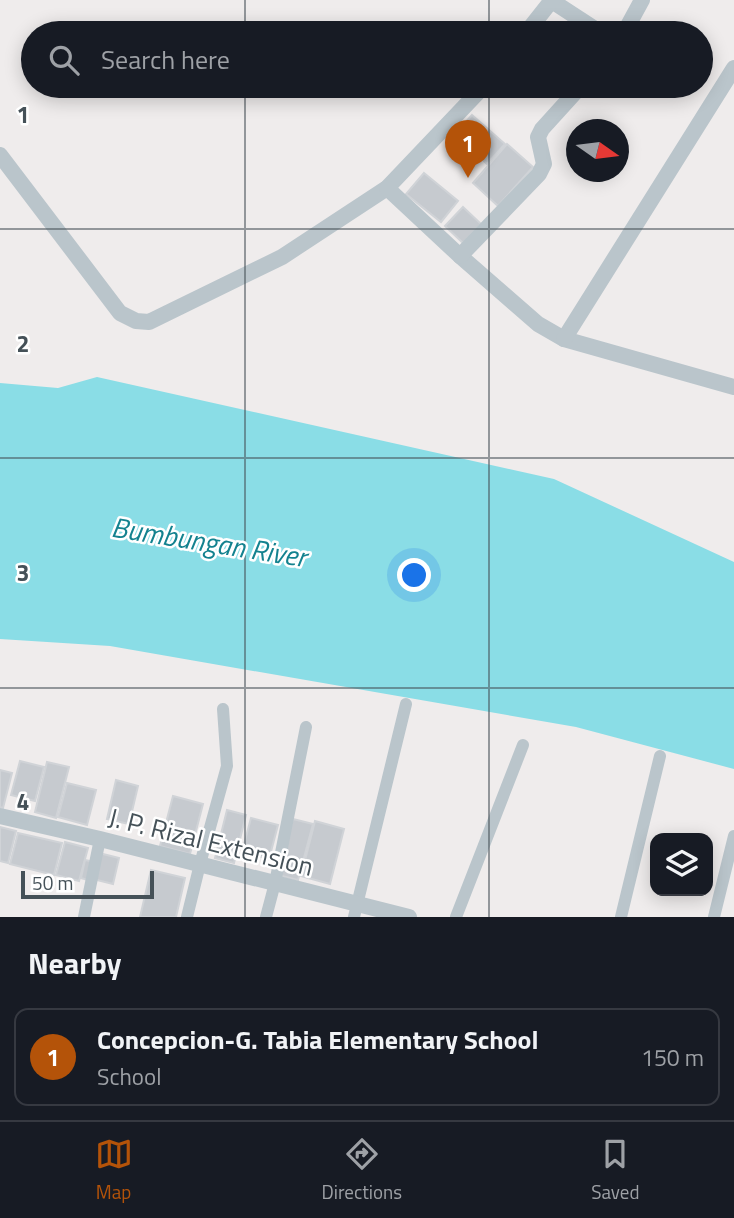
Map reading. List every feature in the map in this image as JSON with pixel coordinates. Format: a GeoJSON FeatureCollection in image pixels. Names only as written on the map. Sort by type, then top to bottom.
{"type":"FeatureCollection","features":[{"type":"Feature","properties":{"kind":"street"},"geometry":{"type":"LineString","coordinates":[[535,21],[552,0],[583,21]]}},
{"type":"Feature","properties":{"kind":"street"},"geometry":{"type":"LineString","coordinates":[[631,21],[642,0]]}},
{"type":"Feature","properties":{"kind":"street"},"geometry":{"type":"LineString","coordinates":[[564,339],[734,68]]}},
{"type":"Feature","properties":{"kind":"street"},"geometry":{"type":"LineString","coordinates":[[0,155],[120,313],[136,321],[149,322],[282,257],[387,188],[473,98]]}},
{"type":"Feature","properties":{"kind":"street"},"geometry":{"type":"LineString","coordinates":[[460,256],[539,174],[544,164],[538,137],[570,98]]}},
{"type":"Feature","properties":{"kind":"street"},"geometry":{"type":"LineString","coordinates":[[387,188],[538,324],[564,339],[734,387]]}},
{"type":"Feature","properties":{"kind":"street"},"geometry":{"type":"LineString","coordinates":[[356,911],[406,704]]}},
{"type":"Feature","properties":{"kind":"street"},"geometry":{"type":"LineString","coordinates":[[187,917],[226,766],[223,709]]}},
{"type":"Feature","properties":{"kind":"street"},"geometry":{"type":"LineString","coordinates":[[266,917],[306,727]]}},
{"type":"Feature","properties":{"kind":"street"},"geometry":{"type":"LineString","coordinates":[[456,917],[523,745]]}},
{"type":"Feature","properties":{"kind":"street"},"geometry":{"type":"LineString","coordinates":[[621,917],[660,756]]}},
{"type":"Feature","properties":{"kind":"street","name":"J. P. Rizal Extension"},"geometry":{"type":"LineString","coordinates":[[0,816],[275,883],[356,911],[409,917]]}},
{"type":"Feature","properties":{"kind":"street"},"geometry":{"type":"LineString","coordinates":[[714,917],[734,835]]}},
{"type":"Feature","properties":{"kind":"street"},"geometry":{"type":"LineString","coordinates":[[84,917],[100,839]]}},
{"type":"Feature","properties":{"kind":"water","name":"Bumbungan River"},"geometry":{"type":"Polygon","coordinates":[[[97,377],[554,479],[734,562],[734,769],[576,727],[110,646],[0,639],[0,383],[58,388],[97,377]]]}},
{"type":"Feature","properties":{"kind":"building"},"geometry":{"type":"Polygon","coordinates":[[[472,115],[505,144],[487,164],[455,134],[472,115]]]}},
{"type":"Feature","properties":{"kind":"building"},"geometry":{"type":"Polygon","coordinates":[[[507,144],[533,167],[498,206],[473,183],[507,144]]]}},
{"type":"Feature","properties":{"kind":"building"},"geometry":{"type":"Polygon","coordinates":[[[424,173],[458,201],[441,222],[406,194],[424,173]]]}},
{"type":"Feature","properties":{"kind":"building"},"geometry":{"type":"Polygon","coordinates":[[[463,207],[481,224],[463,243],[445,226],[463,207]]]}},
{"type":"Feature","properties":{"kind":"building"},"geometry":{"type":"Polygon","coordinates":[[[20,761],[44,767],[35,801],[11,795],[20,761]]]}},
{"type":"Feature","properties":{"kind":"building"},"geometry":{"type":"Polygon","coordinates":[[[47,762],[69,767],[56,818],[35,812],[47,762]]]}},
{"type":"Feature","properties":{"kind":"building"},"geometry":{"type":"Polygon","coordinates":[[[0,770],[12,773],[3,808],[0,807],[0,770]]]}},
{"type":"Feature","properties":{"kind":"building"},"geometry":{"type":"Polygon","coordinates":[[[116,780],[138,786],[129,824],[107,819],[116,780]]]}},
{"type":"Feature","properties":{"kind":"building"},"geometry":{"type":"Polygon","coordinates":[[[67,783],[96,790],[87,825],[58,817],[67,783]]]}},
{"type":"Feature","properties":{"kind":"building"},"geometry":{"type":"Polygon","coordinates":[[[173,796],[203,804],[190,854],[160,846],[173,796]]]}},
{"type":"Feature","properties":{"kind":"building"},"geometry":{"type":"Polygon","coordinates":[[[227,810],[246,815],[234,863],[215,858],[227,810]]]}},
{"type":"Feature","properties":{"kind":"building"},"geometry":{"type":"Polygon","coordinates":[[[251,818],[278,825],[269,859],[242,852],[251,818]]]}},
{"type":"Feature","properties":{"kind":"building"},"geometry":{"type":"Polygon","coordinates":[[[293,819],[313,824],[298,880],[278,875],[293,819]]]}},
{"type":"Feature","properties":{"kind":"building"},"geometry":{"type":"Polygon","coordinates":[[[315,821],[344,829],[330,884],[301,876],[315,821]]]}},
{"type":"Feature","properties":{"kind":"building"},"geometry":{"type":"Polygon","coordinates":[[[0,827],[16,831],[8,863],[0,861],[0,827]]]}},
{"type":"Feature","properties":{"kind":"building"},"geometry":{"type":"Polygon","coordinates":[[[18,833],[62,843],[54,875],[10,864],[18,833]]]}},
{"type":"Feature","properties":{"kind":"building"},"geometry":{"type":"Polygon","coordinates":[[[65,842],[88,848],[79,881],[56,875],[65,842]]]}},
{"type":"Feature","properties":{"kind":"building"},"geometry":{"type":"Polygon","coordinates":[[[99,853],[119,858],[113,884],[93,879],[99,853]]]}},
{"type":"Feature","properties":{"kind":"building"},"geometry":{"type":"Polygon","coordinates":[[[85,860],[95,862],[91,881],[81,878],[85,860]]]}},
{"type":"Feature","properties":{"kind":"building"},"geometry":{"type":"Polygon","coordinates":[[[151,870],[185,878],[176,917],[140,917],[151,870]]]}},
{"type":"Feature","properties":{"kind":"place","name":"Concepcion-G. Tabia Elementary School"},"geometry":{"type":"Point","coordinates":[468,178]}}]}
